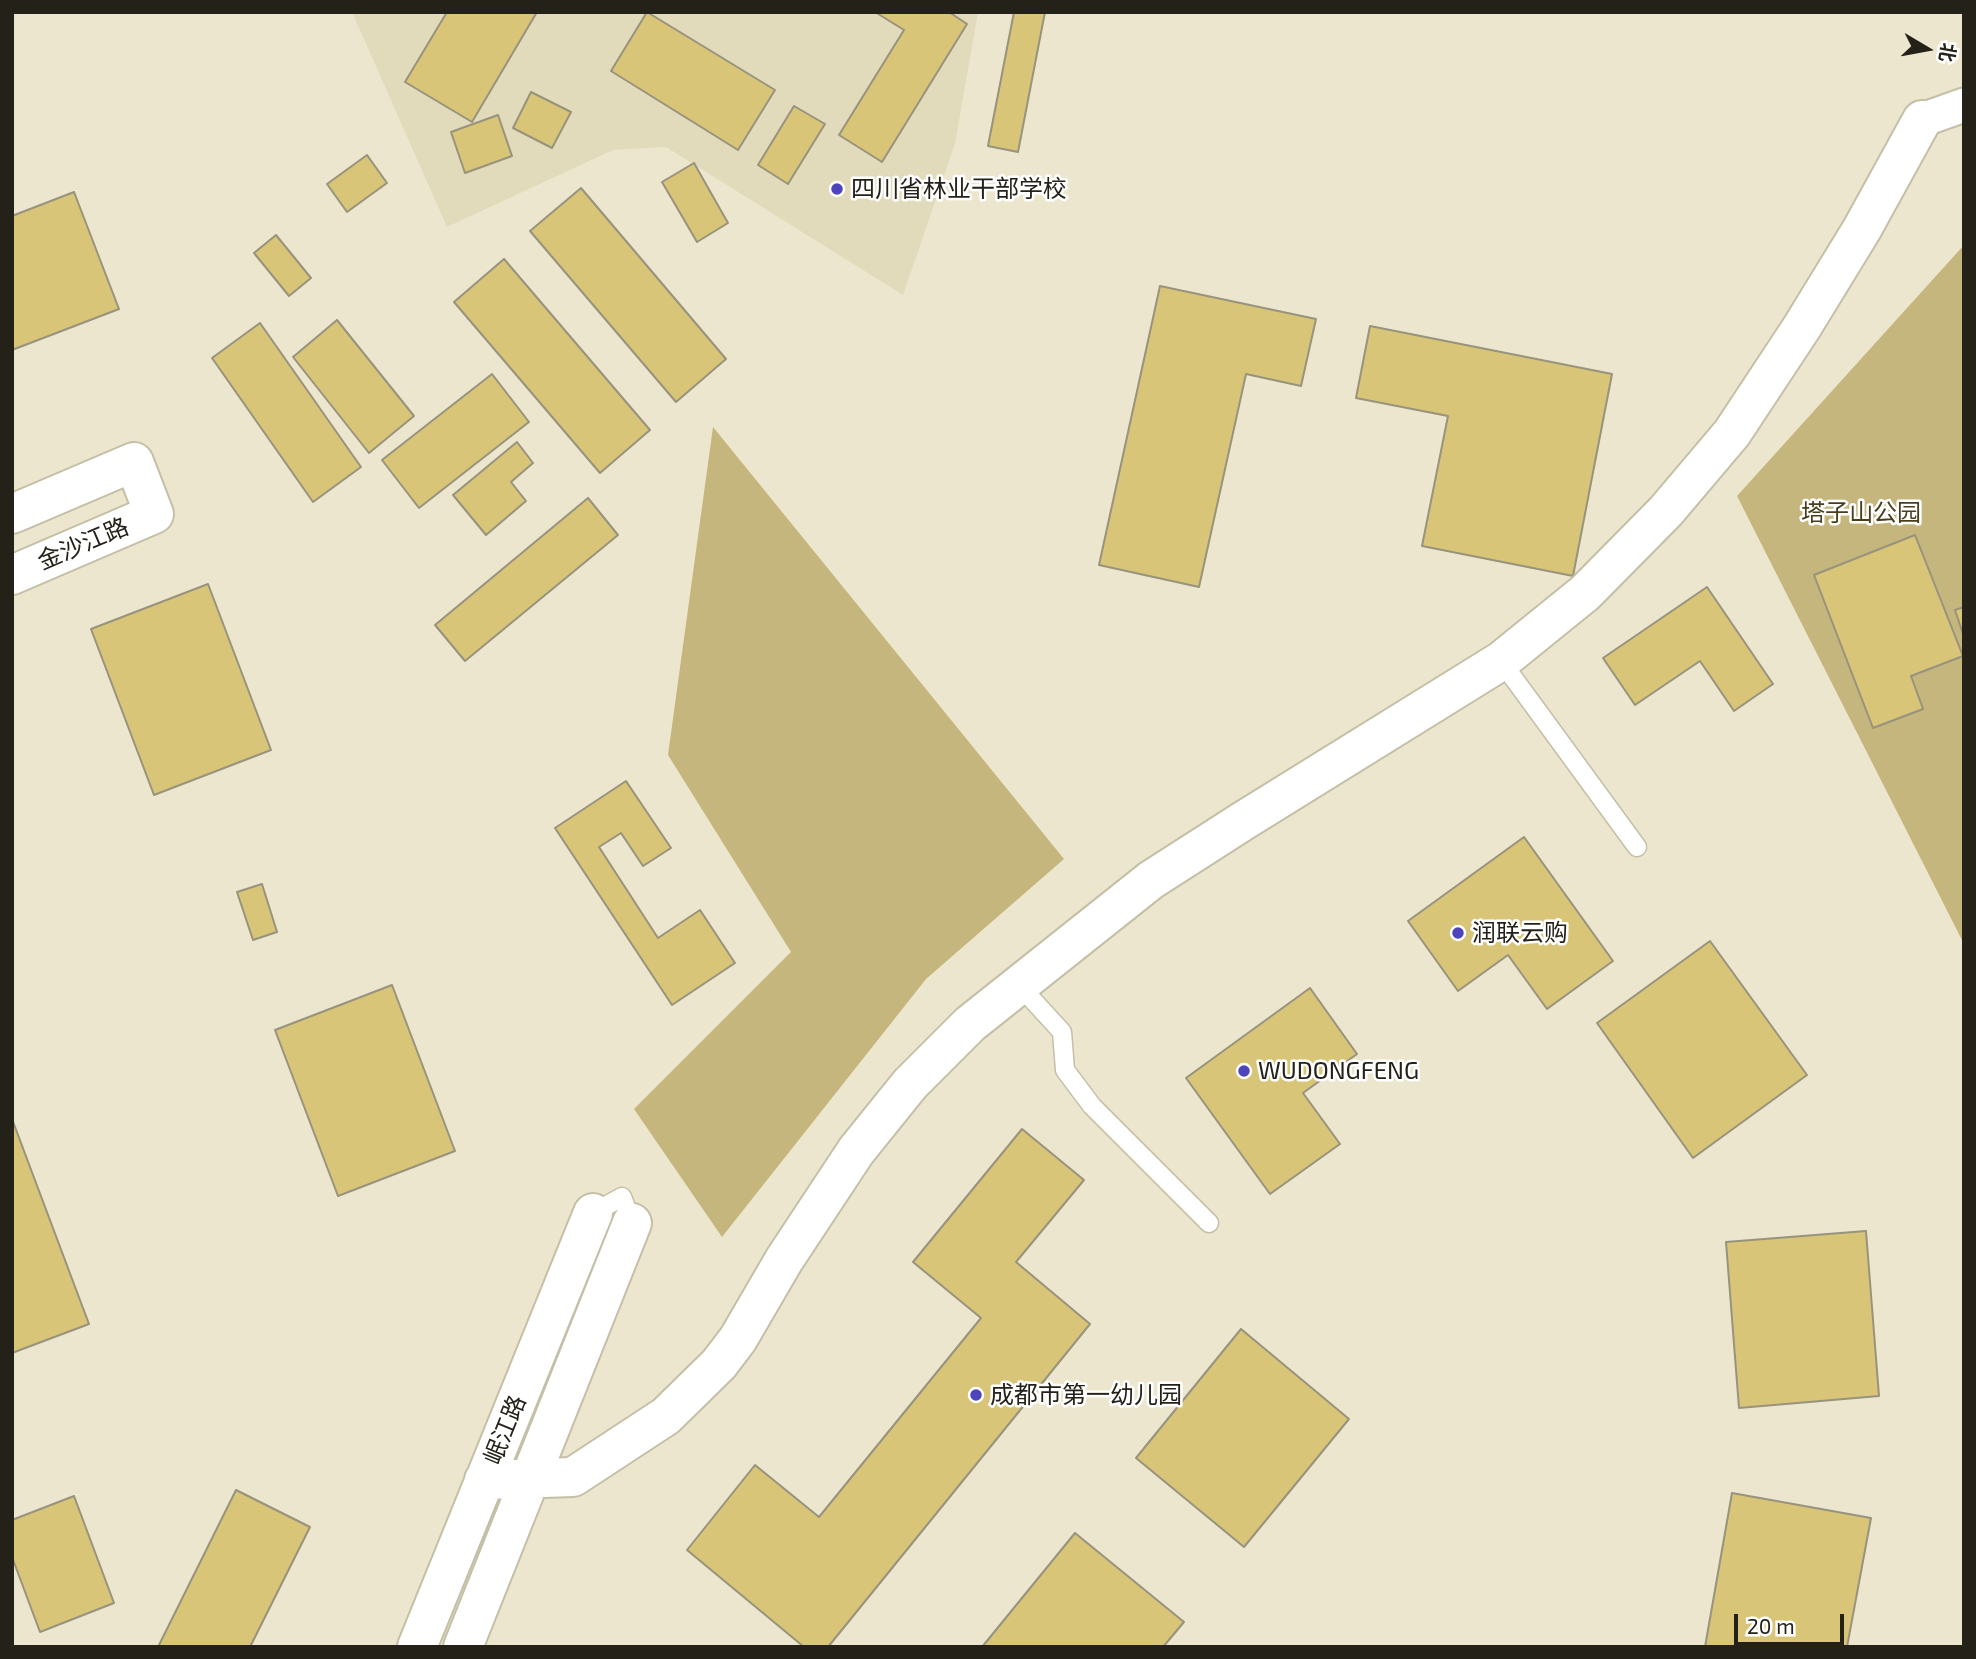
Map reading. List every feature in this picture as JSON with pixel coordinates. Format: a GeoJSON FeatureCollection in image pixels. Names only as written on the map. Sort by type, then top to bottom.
{"type":"FeatureCollection","features":[{"type":"Feature","properties":{"kind":"street"},"geometry":{"type":"LineString","coordinates":[[484,1480],[573,1477],[666,1416],[719,1364],[738,1339],[784,1260],[864,1141],[918,1076],[970,1024],[1151,880],[1501,661],[1585,593],[1666,512],[1732,433],[1862,229],[1922,120],[1964,106]]}},
{"type":"Feature","properties":{"kind":"street","name":"金沙江路"},"geometry":{"type":"LineString","coordinates":[[12,514],[134,463],[154,514],[12,575]]}},
{"type":"Feature","properties":{"kind":"street","name":"岷江路"},"geometry":{"type":"LineString","coordinates":[[417,1647],[593,1213]]}},
{"type":"Feature","properties":{"kind":"street","name":"岷江路"},"geometry":{"type":"LineString","coordinates":[[463,1647],[632,1223]]}},
{"type":"Feature","properties":{"kind":"lane"},"geometry":{"type":"LineString","coordinates":[[1501,661],[1637,847]]}},
{"type":"Feature","properties":{"kind":"lane"},"geometry":{"type":"LineString","coordinates":[[1019,985],[1062,1032],[1065,1070],[1092,1106],[1209,1223]]}},
{"type":"Feature","properties":{"kind":"lane"},"geometry":{"type":"LineString","coordinates":[[593,1213],[622,1197],[632,1223]]}},
{"type":"Feature","properties":{"kind":"shaded area","name":"四川省林业干部学校"},"geometry":{"type":"Polygon","coordinates":[[[352,12],[978,12],[955,144],[903,295],[666,147],[613,150],[447,227],[352,12]]]}},
{"type":"Feature","properties":{"kind":"green space","name":"塔子山公园"},"geometry":{"type":"Polygon","coordinates":[[[1964,245],[1964,944],[1737,496],[1964,245]]]}},
{"type":"Feature","properties":{"kind":"green space"},"geometry":{"type":"Polygon","coordinates":[[[713,427],[1064,859],[926,979],[722,1237],[634,1109],[791,952],[668,755],[713,427]]]}},
{"type":"Feature","properties":{"kind":"building"},"geometry":{"type":"Polygon","coordinates":[[[447,12],[537,12],[472,122],[405,82],[447,12]]]}},
{"type":"Feature","properties":{"kind":"building"},"geometry":{"type":"Polygon","coordinates":[[[647,12],[775,90],[738,150],[611,71],[647,12]]]}},
{"type":"Feature","properties":{"kind":"building"},"geometry":{"type":"Polygon","coordinates":[[[875,12],[949,12],[967,24],[882,162],[839,135],[904,30],[875,12]]]}},
{"type":"Feature","properties":{"kind":"building"},"geometry":{"type":"Polygon","coordinates":[[[1014,12],[1045,12],[1018,152],[988,146],[1014,12]]]}},
{"type":"Feature","properties":{"kind":"building"},"geometry":{"type":"Polygon","coordinates":[[[531,92],[571,112],[552,148],[513,128],[531,92]]]}},
{"type":"Feature","properties":{"kind":"building"},"geometry":{"type":"Polygon","coordinates":[[[794,106],[825,124],[788,184],[758,165],[794,106]]]}},
{"type":"Feature","properties":{"kind":"building"},"geometry":{"type":"Polygon","coordinates":[[[498,115],[512,156],[465,173],[451,132],[498,115]]]}},
{"type":"Feature","properties":{"kind":"building"},"geometry":{"type":"Polygon","coordinates":[[[367,155],[387,183],[347,212],[327,184],[367,155]]]}},
{"type":"Feature","properties":{"kind":"building"},"geometry":{"type":"Polygon","coordinates":[[[694,163],[728,223],[697,242],[662,182],[694,163]]]}},
{"type":"Feature","properties":{"kind":"building"},"geometry":{"type":"Polygon","coordinates":[[[581,188],[726,359],[676,402],[530,231],[581,188]]]}},
{"type":"Feature","properties":{"kind":"building"},"geometry":{"type":"Polygon","coordinates":[[[74,192],[119,309],[12,350],[12,216],[74,192]]]}},
{"type":"Feature","properties":{"kind":"building"},"geometry":{"type":"Polygon","coordinates":[[[276,235],[311,278],[289,296],[254,253],[276,235]]]}},
{"type":"Feature","properties":{"kind":"building"},"geometry":{"type":"Polygon","coordinates":[[[504,259],[650,430],[600,473],[454,302],[504,259]]]}},
{"type":"Feature","properties":{"kind":"building"},"geometry":{"type":"Polygon","coordinates":[[[1160,286],[1316,319],[1301,386],[1246,374],[1199,587],[1099,565],[1160,286]]]}},
{"type":"Feature","properties":{"kind":"building"},"geometry":{"type":"Polygon","coordinates":[[[337,320],[414,416],[369,453],[293,357],[337,320]]]}},
{"type":"Feature","properties":{"kind":"building"},"geometry":{"type":"Polygon","coordinates":[[[260,323],[361,467],[313,502],[212,358],[260,323]]]}},
{"type":"Feature","properties":{"kind":"building"},"geometry":{"type":"Polygon","coordinates":[[[1370,326],[1612,374],[1573,576],[1422,546],[1448,416],[1356,398],[1370,326]]]}},
{"type":"Feature","properties":{"kind":"building"},"geometry":{"type":"Polygon","coordinates":[[[492,374],[529,422],[419,508],[382,460],[492,374]]]}},
{"type":"Feature","properties":{"kind":"building"},"geometry":{"type":"Polygon","coordinates":[[[517,442],[533,463],[511,482],[526,501],[486,535],[453,495],[517,442]]]}},
{"type":"Feature","properties":{"kind":"building"},"geometry":{"type":"Polygon","coordinates":[[[588,498],[618,535],[465,661],[435,625],[588,498]]]}},
{"type":"Feature","properties":{"kind":"building"},"geometry":{"type":"Polygon","coordinates":[[[1915,535],[1963,656],[1911,676],[1923,709],[1873,728],[1814,575],[1915,535]]]}},
{"type":"Feature","properties":{"kind":"building"},"geometry":{"type":"Polygon","coordinates":[[[208,584],[271,750],[154,795],[91,629],[208,584]]]}},
{"type":"Feature","properties":{"kind":"building"},"geometry":{"type":"Polygon","coordinates":[[[1707,587],[1773,684],[1734,711],[1700,661],[1635,705],[1603,658],[1707,587]]]}},
{"type":"Feature","properties":{"kind":"building"},"geometry":{"type":"Polygon","coordinates":[[[1964,607],[1964,637],[1955,610],[1964,607]]]}},
{"type":"Feature","properties":{"kind":"building"},"geometry":{"type":"Polygon","coordinates":[[[626,781],[671,848],[643,866],[621,833],[599,847],[658,938],[700,910],[735,963],[672,1005],[555,828],[626,781]]]}},
{"type":"Feature","properties":{"kind":"building"},"geometry":{"type":"Polygon","coordinates":[[[1524,837],[1613,961],[1547,1009],[1508,955],[1458,991],[1408,921],[1524,837]]]}},
{"type":"Feature","properties":{"kind":"building"},"geometry":{"type":"Polygon","coordinates":[[[262,884],[277,932],[253,940],[237,892],[262,884]]]}},
{"type":"Feature","properties":{"kind":"building"},"geometry":{"type":"Polygon","coordinates":[[[1710,941],[1807,1075],[1693,1158],[1597,1023],[1710,941]]]}},
{"type":"Feature","properties":{"kind":"building"},"geometry":{"type":"Polygon","coordinates":[[[392,985],[455,1151],[338,1196],[275,1030],[392,985]]]}},
{"type":"Feature","properties":{"kind":"building"},"geometry":{"type":"Polygon","coordinates":[[[1310,988],[1357,1054],[1303,1093],[1340,1144],[1270,1194],[1186,1078],[1310,988]]]}},
{"type":"Feature","properties":{"kind":"building"},"geometry":{"type":"Polygon","coordinates":[[[12,1119],[89,1324],[12,1353],[12,1119]]]}},
{"type":"Feature","properties":{"kind":"building","name":"成都市第一幼儿园"},"geometry":{"type":"Polygon","coordinates":[[[1022,1129],[1084,1180],[1016,1262],[1090,1324],[828,1647],[804,1647],[687,1550],[755,1465],[819,1517],[981,1318],[913,1262],[1022,1129]]]}},
{"type":"Feature","properties":{"kind":"building"},"geometry":{"type":"Polygon","coordinates":[[[1866,1231],[1879,1396],[1739,1408],[1726,1242],[1866,1231]]]}},
{"type":"Feature","properties":{"kind":"building"},"geometry":{"type":"Polygon","coordinates":[[[1241,1329],[1349,1419],[1244,1547],[1136,1458],[1241,1329]]]}},
{"type":"Feature","properties":{"kind":"building"},"geometry":{"type":"Polygon","coordinates":[[[236,1490],[310,1527],[250,1647],[158,1647],[236,1490]]]}},
{"type":"Feature","properties":{"kind":"building"},"geometry":{"type":"Polygon","coordinates":[[[1732,1493],[1871,1518],[1847,1647],[1705,1647],[1732,1493]]]}},
{"type":"Feature","properties":{"kind":"building"},"geometry":{"type":"Polygon","coordinates":[[[74,1496],[114,1603],[40,1632],[12,1557],[12,1520],[74,1496]]]}},
{"type":"Feature","properties":{"kind":"building"},"geometry":{"type":"Polygon","coordinates":[[[1075,1533],[1184,1622],[1163,1647],[982,1647],[1075,1533]]]}},
{"type":"Feature","properties":{"kind":"place","name":"四川省林业干部学校"},"geometry":{"type":"Point","coordinates":[837,189]}},
{"type":"Feature","properties":{"kind":"place","name":"润联云购"},"geometry":{"type":"Point","coordinates":[1458,933]}},
{"type":"Feature","properties":{"kind":"place","name":"WUDONGFENG"},"geometry":{"type":"Point","coordinates":[1244,1071]}},
{"type":"Feature","properties":{"kind":"place","name":"成都市第一幼儿园"},"geometry":{"type":"Point","coordinates":[976,1395]}}]}
